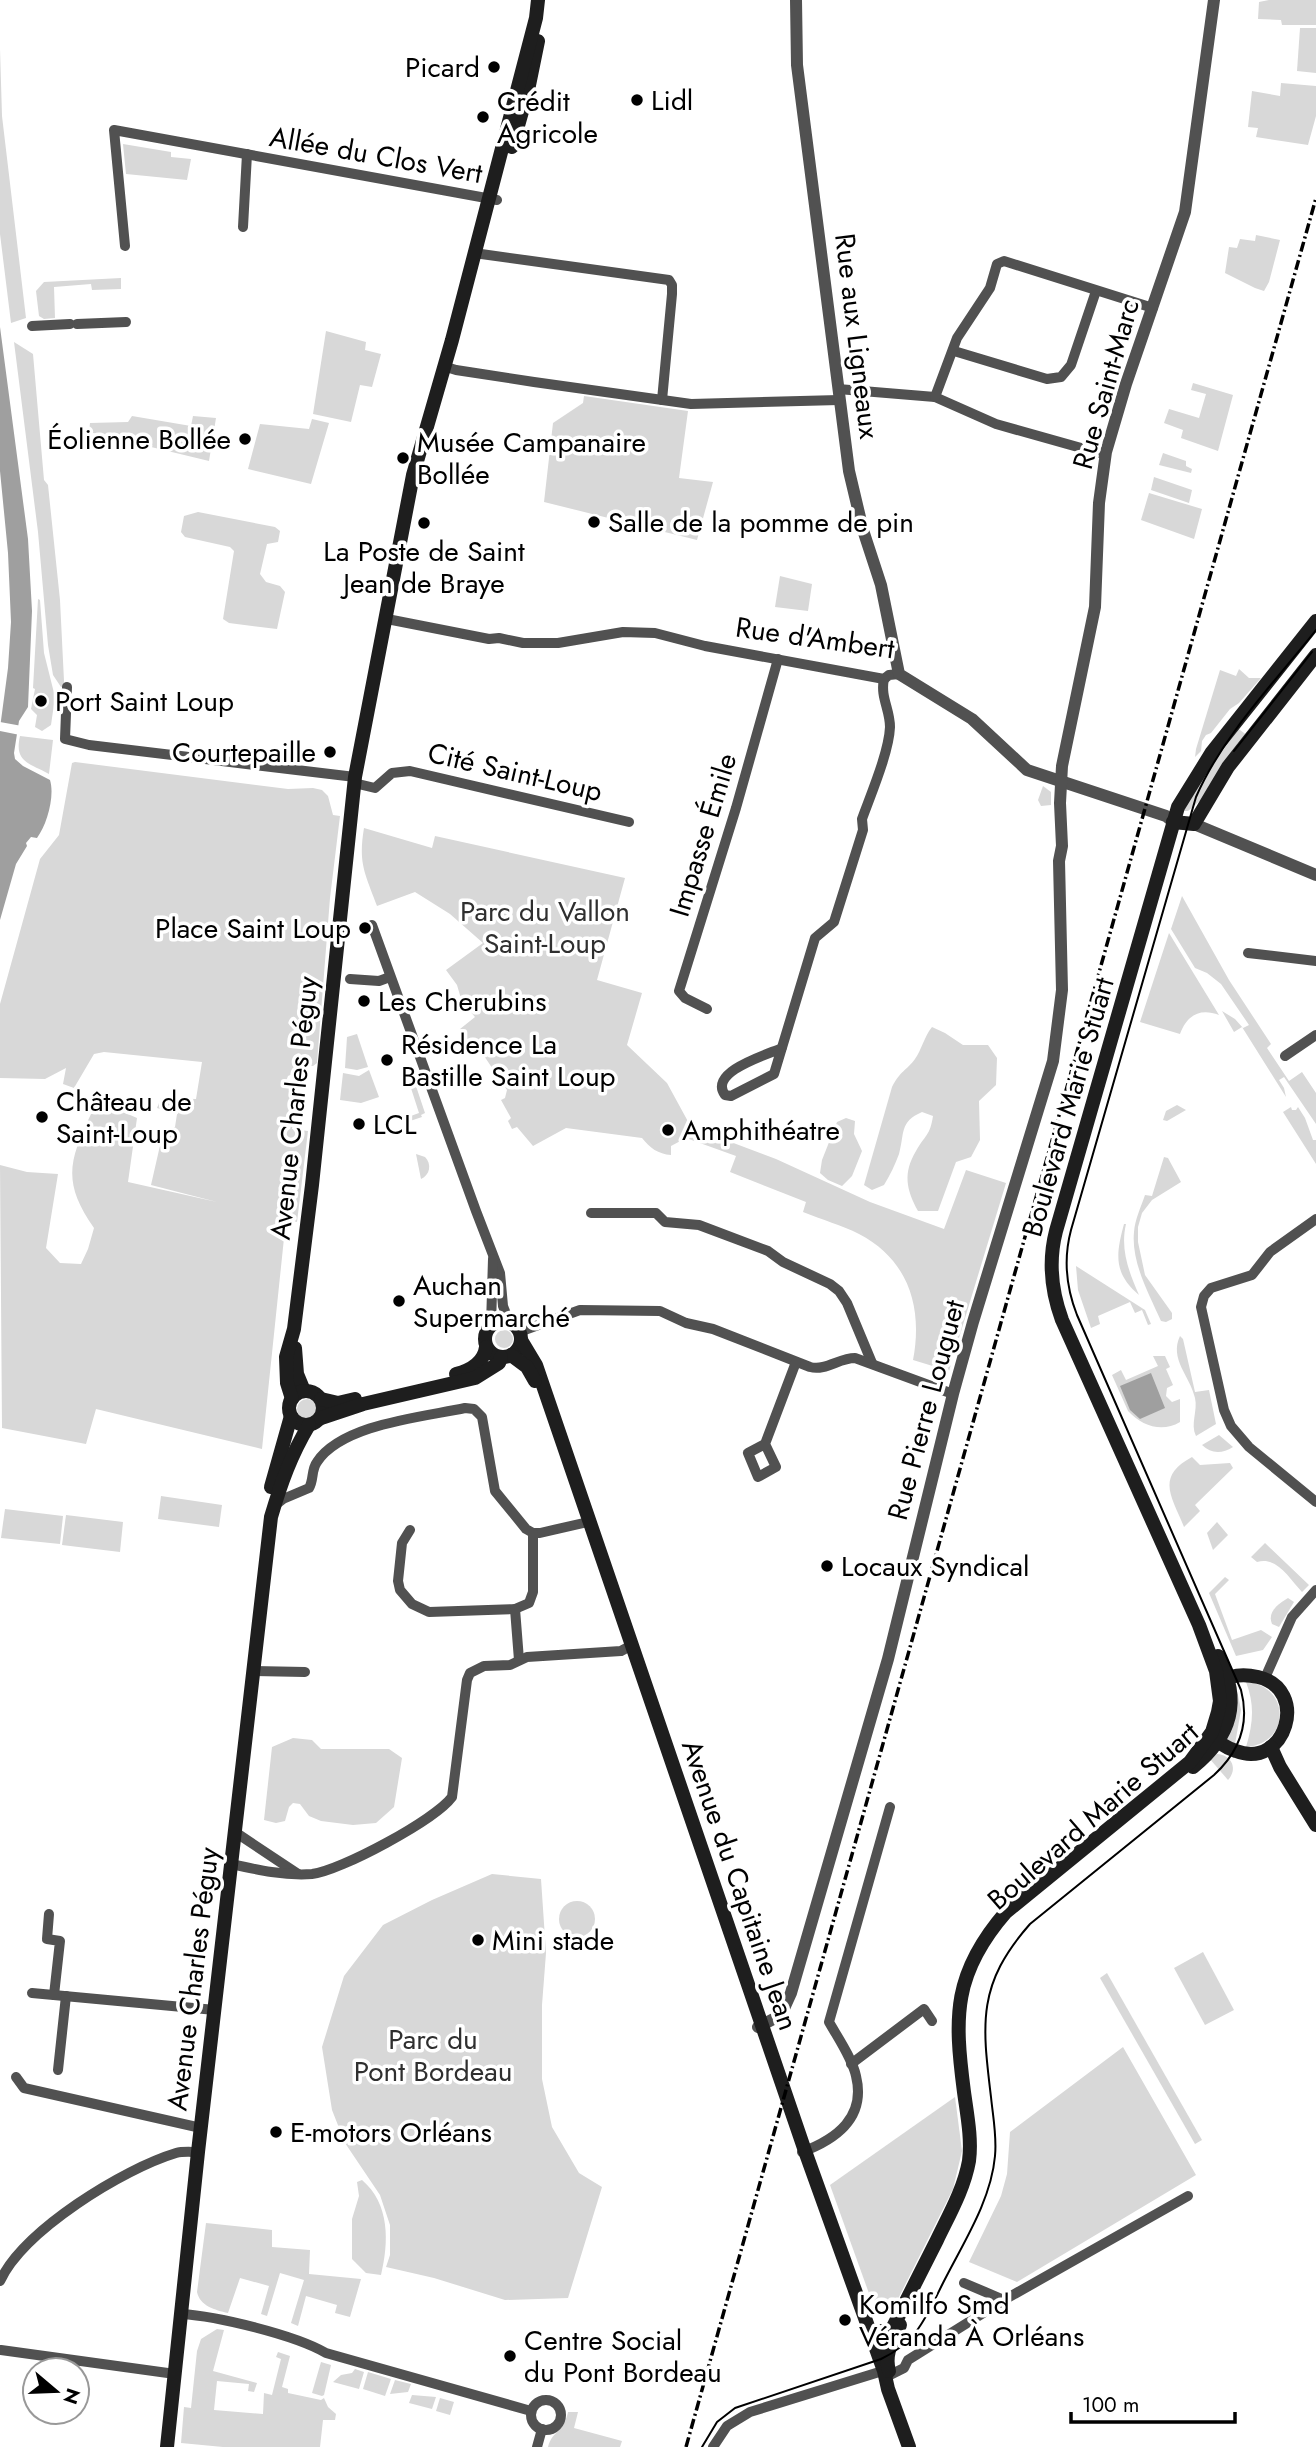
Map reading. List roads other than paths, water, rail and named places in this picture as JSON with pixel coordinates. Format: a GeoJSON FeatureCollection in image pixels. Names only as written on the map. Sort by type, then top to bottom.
{"type":"FeatureCollection","features":[{"type":"Feature","properties":{"kind":"main road"},"geometry":{"type":"LineString","coordinates":[[492,199],[536,18],[538,0]]}},
{"type":"Feature","properties":{"kind":"main road"},"geometry":{"type":"LineString","coordinates":[[492,199],[528,89],[544,0]]}},
{"type":"Feature","properties":{"kind":"main road","name":"Avenue Charles Péguy"},"geometry":{"type":"LineString","coordinates":[[298,1395],[287,1383],[286,1357],[294,1329],[355,780],[413,475],[445,371],[492,199]]}},
{"type":"Feature","properties":{"kind":"main road","name":"Boulevard Marie Stuart"},"geometry":{"type":"LineString","coordinates":[[884,2366],[898,2330],[961,2206],[974,2165],[975,2134],[963,2028],[971,1979],[979,1959],[994,1934],[1022,1906],[1202,1760],[1215,1737],[1224,1680],[1062,1320],[1051,1276],[1051,1259],[1056,1231],[1178,807],[1212,752],[1316,621]]}},
{"type":"Feature","properties":{"kind":"main road"},"geometry":{"type":"LineString","coordinates":[[1194,824],[1228,767],[1316,655]]}},
{"type":"Feature","properties":{"kind":"main road","name":"Rue d'Ambert"},"geometry":{"type":"LineString","coordinates":[[1173,822],[1194,824]]}},
{"type":"Feature","properties":{"kind":"main road"},"geometry":{"type":"LineString","coordinates":[[499,1321],[516,1331],[518,1349],[475,1378],[363,1404],[315,1422],[299,1424],[290,1416],[289,1404],[298,1395],[312,1392],[321,1399],[338,1403],[458,1374],[476,1366],[485,1355],[485,1335],[491,1325],[499,1321]]}},
{"type":"Feature","properties":{"kind":"main road","name":"Avenue du Capitaine Jean"},"geometry":{"type":"LineString","coordinates":[[516,1331],[536,1365],[586,1523]]}},
{"type":"Feature","properties":{"kind":"main road"},"geometry":{"type":"LineString","coordinates":[[486,1347],[490,1352],[506,1356]]}},
{"type":"Feature","properties":{"kind":"main road","name":"Avenue du Capitaine Jean"},"geometry":{"type":"LineString","coordinates":[[506,1356],[527,1367],[534,1377],[804,2151],[884,2366],[888,2389],[906,2447]]}},
{"type":"Feature","properties":{"kind":"main road"},"geometry":{"type":"LineString","coordinates":[[315,1422],[324,1408],[321,1399]]}},
{"type":"Feature","properties":{"kind":"main road","name":"Avenue Charles Péguy"},"geometry":{"type":"LineString","coordinates":[[273,1511],[271,1492],[290,1416]]}},
{"type":"Feature","properties":{"kind":"main road","name":"Avenue Charles Péguy"},"geometry":{"type":"LineString","coordinates":[[167,2447],[198,2152],[273,1511],[293,1452],[315,1422]]}},
{"type":"Feature","properties":{"kind":"main road"},"geometry":{"type":"LineString","coordinates":[[884,2366],[891,2331],[954,2206],[969,2160],[970,2142],[957,2017],[967,1973],[975,1956],[990,1931],[1006,1912],[1184,1767],[1215,1737],[1228,1748],[1247,1754],[1264,1751],[1280,1738],[1288,1716],[1286,1701],[1281,1692],[1265,1678],[1247,1675],[1224,1680]]}},
{"type":"Feature","properties":{"kind":"main road"},"geometry":{"type":"LineString","coordinates":[[1271,1747],[1280,1767],[1316,1825]]}},
{"type":"Feature","properties":{"kind":"main road","name":"Avenue du Capitaine Jean"},"geometry":{"type":"LineString","coordinates":[[804,2151],[914,2447]]}},
{"type":"Feature","properties":{"kind":"main road"},"geometry":{"type":"LineString","coordinates":[[869,2330],[891,2331]]}},
{"type":"Feature","properties":{"kind":"street","name":"Rue aux Ligneaux"},"geometry":{"type":"LineString","coordinates":[[796,0],[797,65],[849,471],[861,523],[881,585],[899,674]]}},
{"type":"Feature","properties":{"kind":"street","name":"Rue Saint-Marc"},"geometry":{"type":"LineString","coordinates":[[1063,783],[1062,766],[1096,607],[1099,503],[1106,452],[1126,384],[1185,212],[1213,0]]}},
{"type":"Feature","properties":{"kind":"street","name":"Allée du Clos Vert"},"geometry":{"type":"LineString","coordinates":[[125,246],[114,130],[492,199]]}},
{"type":"Feature","properties":{"kind":"street","name":"Allée du Clos Vert"},"geometry":{"type":"LineString","coordinates":[[243,227],[247,154]]}},
{"type":"Feature","properties":{"kind":"street"},"geometry":{"type":"LineString","coordinates":[[478,254],[669,280],[672,294],[662,400]]}},
{"type":"Feature","properties":{"kind":"street"},"geometry":{"type":"LineString","coordinates":[[935,397],[957,338],[990,288],[998,264],[1004,261],[1153,308]]}},
{"type":"Feature","properties":{"kind":"street"},"geometry":{"type":"LineString","coordinates":[[954,351],[1047,379],[1060,377],[1071,365],[1096,291]]}},
{"type":"Feature","properties":{"kind":"street"},"geometry":{"type":"LineString","coordinates":[[32,327],[127,322]]}},
{"type":"Feature","properties":{"kind":"street"},"geometry":{"type":"LineString","coordinates":[[445,371],[691,404],[839,395],[935,397],[996,424],[1100,453],[1106,452]]}},
{"type":"Feature","properties":{"kind":"street","name":"Rue d'Ambert"},"geometry":{"type":"LineString","coordinates":[[387,619],[523,643],[558,643],[623,632],[647,632],[705,646],[884,679],[889,675],[899,674],[972,719],[1027,770],[1166,816],[1173,822]]}},
{"type":"Feature","properties":{"kind":"street","name":"Impasse Émile"},"geometry":{"type":"LineString","coordinates":[[707,1009],[685,998],[679,991],[736,808],[778,659]]}},
{"type":"Feature","properties":{"kind":"street"},"geometry":{"type":"LineString","coordinates":[[782,1048],[728,1072],[722,1082],[725,1096],[774,1074],[782,1048],[815,938],[834,922],[889,738],[889,716],[882,698],[884,679]]}},
{"type":"Feature","properties":{"kind":"street"},"geometry":{"type":"LineString","coordinates":[[67,687],[65,739],[89,745],[355,780]]}},
{"type":"Feature","properties":{"kind":"street","name":"Cité Saint-Loup"},"geometry":{"type":"LineString","coordinates":[[355,780],[375,788],[392,773],[410,771],[629,822]]}},
{"type":"Feature","properties":{"kind":"street","name":"Rue Pierre Louguet"},"geometry":{"type":"LineString","coordinates":[[761,2026],[781,2015],[791,1993],[888,1659],[953,1394],[1010,1194],[1053,1061],[1062,990],[1059,861],[1062,846],[1060,803],[1063,783]]}},
{"type":"Feature","properties":{"kind":"street","name":"Rue d'Ambert"},"geometry":{"type":"LineString","coordinates":[[1194,824],[1316,875]]}},
{"type":"Feature","properties":{"kind":"street"},"geometry":{"type":"LineString","coordinates":[[372,925],[500,1272],[503,1306],[516,1331],[570,1312],[640,1311],[667,1320],[713,1329],[816,1368],[849,1357],[953,1394]]}},
{"type":"Feature","properties":{"kind":"street"},"geometry":{"type":"LineString","coordinates":[[1248,953],[1316,961]]}},
{"type":"Feature","properties":{"kind":"street"},"geometry":{"type":"LineString","coordinates":[[350,979],[379,981],[390,977]]}},
{"type":"Feature","properties":{"kind":"street"},"geometry":{"type":"LineString","coordinates":[[1285,1056],[1316,1035]]}},
{"type":"Feature","properties":{"kind":"street"},"geometry":{"type":"LineString","coordinates":[[590,1213],[656,1213],[665,1222],[699,1225],[768,1251],[783,1262],[839,1291],[847,1303],[872,1363]]}},
{"type":"Feature","properties":{"kind":"street"},"geometry":{"type":"LineString","coordinates":[[1316,1219],[1270,1252],[1248,1278],[1211,1288],[1201,1307],[1224,1410],[1231,1426],[1249,1447],[1316,1502]]}},
{"type":"Feature","properties":{"kind":"street"},"geometry":{"type":"LineString","coordinates":[[491,1325],[493,1256]]}},
{"type":"Feature","properties":{"kind":"street"},"geometry":{"type":"LineString","coordinates":[[765,1444],[796,1362]]}},
{"type":"Feature","properties":{"kind":"street"},"geometry":{"type":"LineString","coordinates":[[273,1511],[283,1499],[309,1488],[314,1466],[321,1457],[358,1433],[465,1408],[474,1409],[482,1417],[493,1487],[497,1496],[526,1528],[533,1533],[586,1523]]}},
{"type":"Feature","properties":{"kind":"street"},"geometry":{"type":"LineString","coordinates":[[410,1530],[402,1543],[398,1580],[400,1590],[412,1604],[429,1612],[515,1609],[529,1603],[532,1598],[533,1533]]}},
{"type":"Feature","properties":{"kind":"street"},"geometry":{"type":"LineString","coordinates":[[1265,1678],[1292,1617],[1316,1590]]}},
{"type":"Feature","properties":{"kind":"street"},"geometry":{"type":"LineString","coordinates":[[515,1609],[519,1660]]}},
{"type":"Feature","properties":{"kind":"street"},"geometry":{"type":"LineString","coordinates":[[232,1864],[277,1873],[313,1874],[351,1860],[391,1839],[447,1804],[452,1797],[470,1673],[484,1665],[510,1664],[527,1657],[621,1651],[629,1646]]}},
{"type":"Feature","properties":{"kind":"street"},"geometry":{"type":"LineString","coordinates":[[254,1671],[304,1672]]}},
{"type":"Feature","properties":{"kind":"street"},"geometry":{"type":"LineString","coordinates":[[804,2151],[831,2138],[850,2121],[859,2102],[856,2075],[828,2022],[890,1807]]}},
{"type":"Feature","properties":{"kind":"street"},"geometry":{"type":"LineString","coordinates":[[235,1832],[298,1874]]}},
{"type":"Feature","properties":{"kind":"street"},"geometry":{"type":"LineString","coordinates":[[50,1914],[47,1940],[60,1941],[54,1995]]}},
{"type":"Feature","properties":{"kind":"street"},"geometry":{"type":"LineString","coordinates":[[32,1993],[215,2010]]}},
{"type":"Feature","properties":{"kind":"street"},"geometry":{"type":"LineString","coordinates":[[58,2070],[66,1996]]}},
{"type":"Feature","properties":{"kind":"street"},"geometry":{"type":"LineString","coordinates":[[850,2064],[924,2010],[932,2021]]}},
{"type":"Feature","properties":{"kind":"street"},"geometry":{"type":"LineString","coordinates":[[16,2077],[24,2088],[201,2128]]}},
{"type":"Feature","properties":{"kind":"street"},"geometry":{"type":"LineString","coordinates":[[0,2281],[24,2249],[68,2211],[130,2174],[178,2152],[198,2152]]}},
{"type":"Feature","properties":{"kind":"street"},"geometry":{"type":"LineString","coordinates":[[713,2447],[727,2426],[750,2412],[884,2366],[904,2368],[908,2360],[1004,2301],[1188,2196]]}},
{"type":"Feature","properties":{"kind":"street"},"geometry":{"type":"LineString","coordinates":[[964,2283],[1004,2301]]}},
{"type":"Feature","properties":{"kind":"street"},"geometry":{"type":"LineString","coordinates":[[181,2314],[207,2316],[531,2411]]}},
{"type":"Feature","properties":{"kind":"street"},"geometry":{"type":"LineString","coordinates":[[0,2349],[175,2374]]}},
{"type":"Feature","properties":{"kind":"street"},"geometry":{"type":"LineString","coordinates":[[549,2400],[557,2405],[560,2413],[558,2422],[552,2428],[542,2429],[534,2424],[531,2411],[540,2401],[549,2400]]}},
{"type":"Feature","properties":{"kind":"street"},"geometry":{"type":"LineString","coordinates":[[537,2447],[542,2429]]}},
{"type":"Feature","properties":{"kind":"tram line"},"geometry":{"type":"LineString","coordinates":[[702,2447],[717,2422],[735,2408],[881,2359],[903,2345],[919,2327],[975,2221],[992,2173],[996,2141],[985,2026],[987,2005],[1000,1966],[1030,1924],[1214,1775],[1230,1757],[1240,1737],[1244,1714],[1241,1690],[1077,1315],[1070,1294],[1066,1263],[1071,1230],[1196,797],[1207,774],[1235,731],[1316,630]]}},
{"type":"Feature","properties":{"kind":"tram line"},"geometry":{"type":"LineString","coordinates":[[1234,751],[1312,652]]}},
{"type":"Feature","properties":{"kind":"railway"},"geometry":{"type":"LineString","coordinates":[[686,2447],[1316,198]]}},
{"type":"Feature","properties":{"kind":"place","name":"Picard"},"geometry":{"type":"Point","coordinates":[494,67]}},
{"type":"Feature","properties":{"kind":"place","name":"Lidl"},"geometry":{"type":"Point","coordinates":[637,100]}},
{"type":"Feature","properties":{"kind":"place","name":"Crédit Agricole"},"geometry":{"type":"Point","coordinates":[483,117]}},
{"type":"Feature","properties":{"kind":"place","name":"Éolienne Bollée"},"geometry":{"type":"Point","coordinates":[245,439]}},
{"type":"Feature","properties":{"kind":"place","name":"Musée Campanaire Bollée"},"geometry":{"type":"Point","coordinates":[403,458]}},
{"type":"Feature","properties":{"kind":"place","name":"Salle de la pomme de pin"},"geometry":{"type":"Point","coordinates":[594,522]}},
{"type":"Feature","properties":{"kind":"place","name":"La Poste de Saint Jean de Braye"},"geometry":{"type":"Point","coordinates":[424,523]}},
{"type":"Feature","properties":{"kind":"place","name":"Port Saint Loup"},"geometry":{"type":"Point","coordinates":[41,701]}},
{"type":"Feature","properties":{"kind":"place","name":"Courtepaille"},"geometry":{"type":"Point","coordinates":[330,752]}},
{"type":"Feature","properties":{"kind":"place","name":"Place Saint Loup"},"geometry":{"type":"Point","coordinates":[365,928]}},
{"type":"Feature","properties":{"kind":"place","name":"Les Cherubins"},"geometry":{"type":"Point","coordinates":[364,1001]}},
{"type":"Feature","properties":{"kind":"place","name":"Résidence La Bastille Saint Loup"},"geometry":{"type":"Point","coordinates":[387,1060]}},
{"type":"Feature","properties":{"kind":"place","name":"Château de Saint-Loup"},"geometry":{"type":"Point","coordinates":[42,1117]}},
{"type":"Feature","properties":{"kind":"place","name":"LCL"},"geometry":{"type":"Point","coordinates":[359,1124]}},
{"type":"Feature","properties":{"kind":"place","name":"Amphithéatre"},"geometry":{"type":"Point","coordinates":[668,1130]}},
{"type":"Feature","properties":{"kind":"place","name":"Auchan Supermarché"},"geometry":{"type":"Point","coordinates":[399,1301]}},
{"type":"Feature","properties":{"kind":"place","name":"Locaux Syndical"},"geometry":{"type":"Point","coordinates":[827,1566]}},
{"type":"Feature","properties":{"kind":"place","name":"Mini stade"},"geometry":{"type":"Point","coordinates":[478,1940]}},
{"type":"Feature","properties":{"kind":"place","name":"E-motors Orléans"},"geometry":{"type":"Point","coordinates":[276,2132]}},
{"type":"Feature","properties":{"kind":"place","name":"Komilfo Smd Véranda À Orléans"},"geometry":{"type":"Point","coordinates":[845,2320]}},
{"type":"Feature","properties":{"kind":"place","name":"Centre Social du Pont Bordeau"},"geometry":{"type":"Point","coordinates":[510,2356]}},
{"type":"Feature","properties":{"kind":"park label","name":"Parc du Vallon Saint-Loup"},"geometry":{"type":"Point","coordinates":[545,927]}},
{"type":"Feature","properties":{"kind":"park label","name":"Parc du Pont Bordeau"},"geometry":{"type":"Point","coordinates":[433,2055]}}]}
